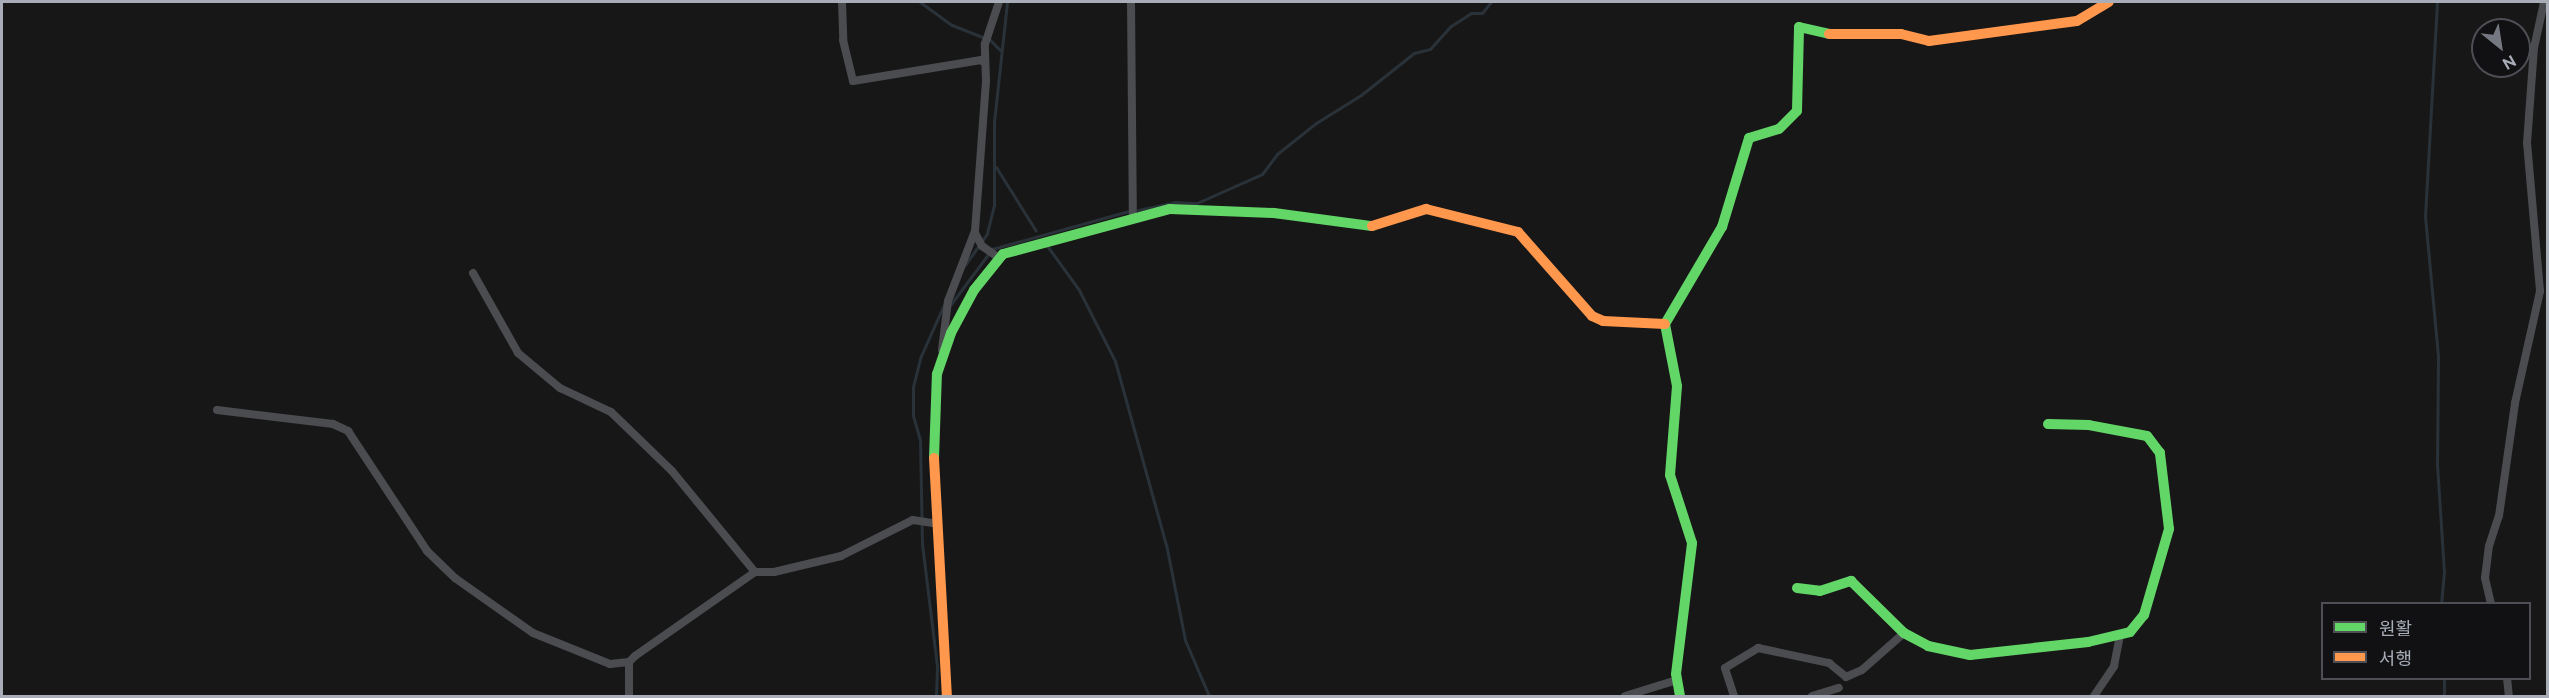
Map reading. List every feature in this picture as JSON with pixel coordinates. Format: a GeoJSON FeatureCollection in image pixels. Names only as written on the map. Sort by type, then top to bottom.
{"type":"FeatureCollection","features":[{"type":"Feature","properties":{"kind":"street"},"geometry":{"type":"LineString","coordinates":[[842,2],[843,40],[853,81],[981,60],[985,63]]}},
{"type":"Feature","properties":{"kind":"street"},"geometry":{"type":"LineString","coordinates":[[946,696],[935,401],[948,301],[975,231],[985,44],[999,2]]}},
{"type":"Feature","properties":{"kind":"street"},"geometry":{"type":"LineString","coordinates":[[1131,2],[1133,216]]}},
{"type":"Feature","properties":{"kind":"street"},"geometry":{"type":"LineString","coordinates":[[1680,696],[1677,680],[1692,543],[1670,475],[1677,386],[1665,324],[1722,227],[1749,138],[1779,129],[1797,111],[1801,82],[1797,31],[1802,25],[1836,36],[1901,34],[1929,41],[2078,21],[2109,2]]}},
{"type":"Feature","properties":{"kind":"street"},"geometry":{"type":"LineString","coordinates":[[2491,602],[2485,578],[2489,546],[2499,516],[2516,403],[2540,291],[2527,143],[2534,48],[2544,2]]}},
{"type":"Feature","properties":{"kind":"street"},"geometry":{"type":"LineString","coordinates":[[942,356],[974,290],[998,257],[1050,238],[1133,216],[1170,210],[1224,210],[1378,227],[1426,209],[1518,232],[1592,316],[1603,321],[1665,324]]}},
{"type":"Feature","properties":{"kind":"street"},"geometry":{"type":"LineString","coordinates":[[975,231],[982,246],[998,257]]}},
{"type":"Feature","properties":{"kind":"street"},"geometry":{"type":"LineString","coordinates":[[473,273],[518,352],[560,388],[611,412],[693,494],[755,572]]}},
{"type":"Feature","properties":{"kind":"street"},"geometry":{"type":"LineString","coordinates":[[217,410],[333,424],[348,431],[427,551],[455,578],[533,633],[610,664],[629,662],[755,572],[774,572],[841,556],[913,520],[938,524]]}},
{"type":"Feature","properties":{"kind":"street"},"geometry":{"type":"LineString","coordinates":[[1797,588],[1820,591],[1851,581],[1904,633],[1928,646],[1979,656],[2120,636],[2142,621],[2169,529],[2169,502],[2160,453],[2148,436],[2089,425],[2048,424]]}},
{"type":"Feature","properties":{"kind":"street"},"geometry":{"type":"LineString","coordinates":[[1833,696],[1846,677],[1862,670],[1904,633]]}},
{"type":"Feature","properties":{"kind":"street"},"geometry":{"type":"LineString","coordinates":[[2094,696],[2114,666],[2120,636]]}},
{"type":"Feature","properties":{"kind":"street"},"geometry":{"type":"LineString","coordinates":[[1734,696],[1725,669],[1758,648],[1829,663],[1846,677]]}},
{"type":"Feature","properties":{"kind":"street"},"geometry":{"type":"LineString","coordinates":[[629,662],[629,696]]}},
{"type":"Feature","properties":{"kind":"street"},"geometry":{"type":"LineString","coordinates":[[1625,696],[1677,680]]}},
{"type":"Feature","properties":{"kind":"street"},"geometry":{"type":"LineString","coordinates":[[2507,680],[2509,696]]}},
{"type":"Feature","properties":{"kind":"street"},"geometry":{"type":"LineString","coordinates":[[1812,696],[1839,688]]}},
{"type":"Feature","properties":{"kind":"waterway"},"geometry":{"type":"LineString","coordinates":[[920,2],[952,25],[990,40],[1001,51]]}},
{"type":"Feature","properties":{"kind":"waterway"},"geometry":{"type":"LineString","coordinates":[[965,265],[987,233],[994,205],[994,122],[1007,2]]}},
{"type":"Feature","properties":{"kind":"waterway"},"geometry":{"type":"LineString","coordinates":[[1138,210],[1175,202],[1197,203],[1262,174],[1277,154],[1316,123],[1361,95],[1414,53],[1430,49],[1451,26],[1471,13],[1482,13],[1491,2]]}},
{"type":"Feature","properties":{"kind":"waterway"},"geometry":{"type":"LineString","coordinates":[[2437,2],[2425,216],[2438,355],[2437,464],[2444,571],[2441,602]]}},
{"type":"Feature","properties":{"kind":"waterway"},"geometry":{"type":"LineString","coordinates":[[996,167],[1036,231]]}},
{"type":"Feature","properties":{"kind":"waterway"},"geometry":{"type":"LineString","coordinates":[[951,304],[992,249],[1129,211]]}},
{"type":"Feature","properties":{"kind":"waterway"},"geometry":{"type":"LineString","coordinates":[[1048,247],[1079,290],[1115,361],[1167,549],[1185,640],[1209,696]]}},
{"type":"Feature","properties":{"kind":"waterway"},"geometry":{"type":"LineString","coordinates":[[936,696],[937,666],[922,544],[920,440],[913,415],[913,387],[921,356],[945,302]]}},
{"type":"Feature","properties":{"kind":"waterway"},"geometry":{"type":"LineString","coordinates":[[2444,680],[2444,696]]}},
{"type":"Feature","properties":{"kind":"traffic: fast"},"geometry":{"type":"LineString","coordinates":[[1680,696],[1676,674],[1692,543],[1670,475],[1677,386],[1665,324],[1722,227],[1749,138],[1779,129],[1797,111],[1799,27],[1829,34]]}},
{"type":"Feature","properties":{"kind":"traffic: fast"},"geometry":{"type":"LineString","coordinates":[[934,458],[937,374],[951,333],[974,290],[1003,254],[1170,209],[1274,213],[1372,226]]}},
{"type":"Feature","properties":{"kind":"traffic: fast"},"geometry":{"type":"LineString","coordinates":[[1797,588],[1820,591],[1851,581],[1904,633],[1928,646],[1970,655],[2088,642],[2130,632],[2144,615],[2169,529],[2160,453],[2147,436],[2089,425],[2048,424]]}},
{"type":"Feature","properties":{"kind":"traffic: slow"},"geometry":{"type":"LineString","coordinates":[[1829,34],[1901,34],[1929,41],[2077,21],[2109,2]]}},
{"type":"Feature","properties":{"kind":"traffic: slow"},"geometry":{"type":"LineString","coordinates":[[1372,226],[1426,209],[1518,232],[1592,316],[1603,321],[1665,324]]}},
{"type":"Feature","properties":{"kind":"traffic: slow"},"geometry":{"type":"LineString","coordinates":[[934,458],[947,696]]}}]}
